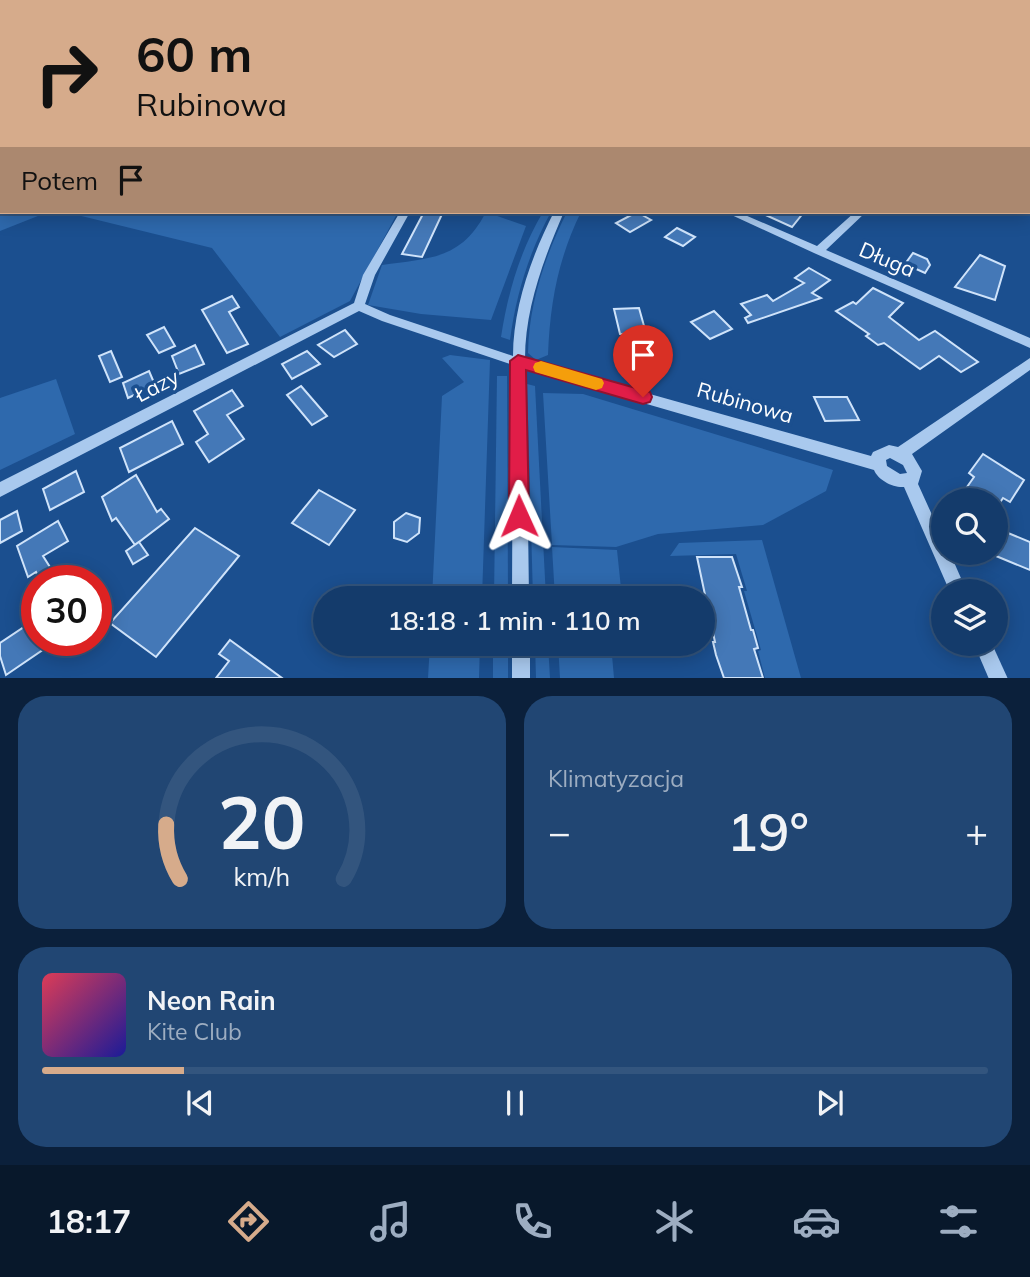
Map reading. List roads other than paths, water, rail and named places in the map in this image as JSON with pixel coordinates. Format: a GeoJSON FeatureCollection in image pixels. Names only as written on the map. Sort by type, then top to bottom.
{"type":"FeatureCollection","features":[{"type":"Feature","properties":{"kind":"street"},"geometry":{"type":"LineString","coordinates":[[359,306],[369,275],[404,214]]}},
{"type":"Feature","properties":{"kind":"street"},"geometry":{"type":"LineString","coordinates":[[520,586],[518,361],[524,307],[535,268],[558,214]]}},
{"type":"Feature","properties":{"kind":"street","name":"Długa"},"geometry":{"type":"LineString","coordinates":[[735,214],[1030,343]]}},
{"type":"Feature","properties":{"kind":"street"},"geometry":{"type":"LineString","coordinates":[[818,251],[859,214]]}},
{"type":"Feature","properties":{"kind":"street","name":"Łazy"},"geometry":{"type":"LineString","coordinates":[[0,490],[359,306]]}},
{"type":"Feature","properties":{"kind":"street","name":"Rubinowa"},"geometry":{"type":"LineString","coordinates":[[359,306],[386,318],[518,361],[878,465],[891,478],[909,481]]}},
{"type":"Feature","properties":{"kind":"street"},"geometry":{"type":"LineString","coordinates":[[900,454],[1030,363]]}},
{"type":"Feature","properties":{"kind":"street"},"geometry":{"type":"LineString","coordinates":[[878,465],[878,457],[884,452],[900,454],[914,466],[915,475],[909,481],[953,579]]}},
{"type":"Feature","properties":{"kind":"street"},"geometry":{"type":"LineString","coordinates":[[520,656],[521,678]]}},
{"type":"Feature","properties":{"kind":"street"},"geometry":{"type":"LineString","coordinates":[[989,656],[999,678]]}}]}
